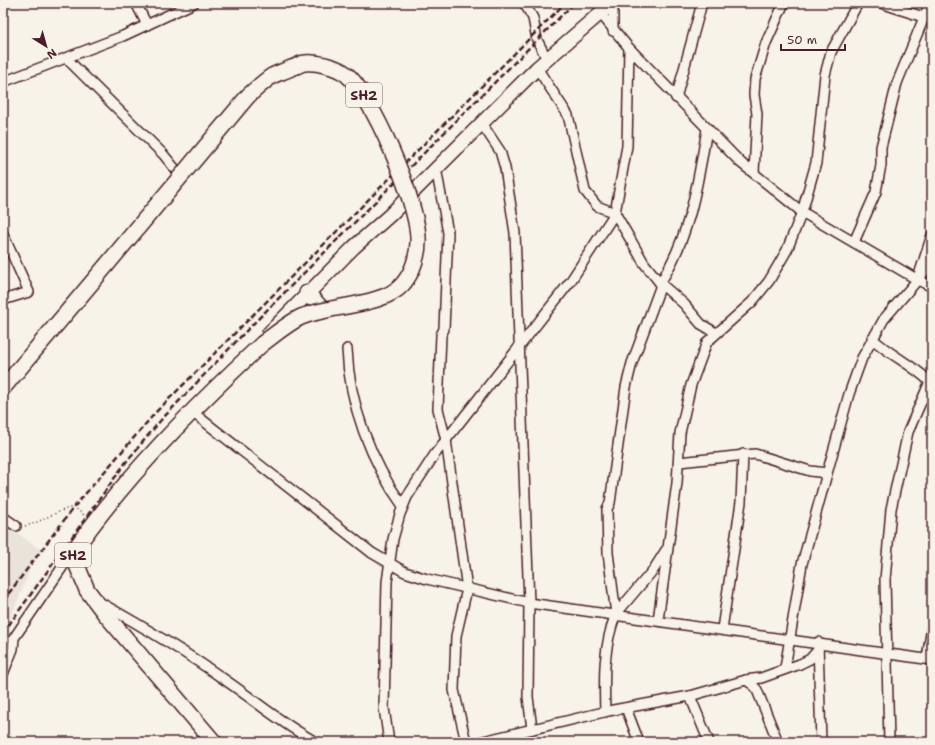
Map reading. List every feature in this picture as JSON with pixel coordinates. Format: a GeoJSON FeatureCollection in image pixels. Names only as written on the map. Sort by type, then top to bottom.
{"type":"FeatureCollection","features":[{"type":"Feature","properties":{"kind":"main road"},"geometry":{"type":"LineString","coordinates":[[226,378],[307,293],[542,64],[613,3]]}},
{"type":"Feature","properties":{"kind":"main road","name":"SH2"},"geometry":{"type":"LineString","coordinates":[[3,388],[248,96],[272,76],[304,63],[318,64],[345,73],[359,88],[371,105],[414,209],[418,239],[417,255],[409,275],[402,286],[391,293],[371,300],[323,310],[300,318],[282,328],[262,344],[191,412],[141,467],[93,524],[72,553],[87,590],[214,742]]}},
{"type":"Feature","properties":{"kind":"main road"},"geometry":{"type":"LineString","coordinates":[[307,293],[323,310]]}},
{"type":"Feature","properties":{"kind":"street"},"geometry":{"type":"LineString","coordinates":[[136,3],[147,25]]}},
{"type":"Feature","properties":{"kind":"street"},"geometry":{"type":"LineString","coordinates":[[3,82],[147,25],[194,3]]}},
{"type":"Feature","properties":{"kind":"street"},"geometry":{"type":"LineString","coordinates":[[524,3],[533,18],[542,64],[568,115],[585,191],[597,206],[615,213],[644,263],[660,284],[684,304],[701,324],[716,333]]}},
{"type":"Feature","properties":{"kind":"street"},"geometry":{"type":"LineString","coordinates":[[613,3],[613,31]]}},
{"type":"Feature","properties":{"kind":"street"},"geometry":{"type":"LineString","coordinates":[[676,98],[702,3]]}},
{"type":"Feature","properties":{"kind":"street"},"geometry":{"type":"LineString","coordinates":[[754,173],[756,73],[766,43],[784,3]]}},
{"type":"Feature","properties":{"kind":"street"},"geometry":{"type":"LineString","coordinates":[[658,620],[679,462],[680,433],[691,385],[707,342],[716,333],[735,319],[752,302],[769,281],[785,256],[802,212],[816,163],[822,118],[824,75],[831,52],[858,3]]}},
{"type":"Feature","properties":{"kind":"street"},"geometry":{"type":"LineString","coordinates":[[881,3],[928,18]]}},
{"type":"Feature","properties":{"kind":"street"},"geometry":{"type":"LineString","coordinates":[[854,242],[876,192],[881,165],[881,146],[897,83],[928,18],[930,3]]}},
{"type":"Feature","properties":{"kind":"street"},"geometry":{"type":"LineString","coordinates":[[600,14],[613,31],[676,98],[754,173],[802,212],[932,287]]}},
{"type":"Feature","properties":{"kind":"street"},"geometry":{"type":"LineString","coordinates":[[389,742],[384,708],[386,582],[393,539],[403,506],[446,440],[570,282],[615,213],[626,146],[629,48]]}},
{"type":"Feature","properties":{"kind":"street"},"geometry":{"type":"LineString","coordinates":[[66,58],[163,154],[181,176]]}},
{"type":"Feature","properties":{"kind":"street"},"geometry":{"type":"LineString","coordinates":[[482,124],[500,151],[505,168],[515,233],[529,603],[528,698],[532,729]]}},
{"type":"Feature","properties":{"kind":"street"},"geometry":{"type":"LineString","coordinates":[[616,614],[608,553],[607,509],[610,503],[626,387],[632,363],[660,284],[673,260],[690,214],[707,129]]}},
{"type":"Feature","properties":{"kind":"street"},"geometry":{"type":"LineString","coordinates":[[436,168],[448,234],[444,329],[441,335],[438,409],[446,440],[467,589],[456,636],[454,690],[466,742]]}},
{"type":"Feature","properties":{"kind":"street"},"geometry":{"type":"LineString","coordinates":[[3,234],[29,292],[3,300]]}},
{"type":"Feature","properties":{"kind":"street"},"geometry":{"type":"LineString","coordinates":[[918,280],[932,235]]}},
{"type":"Feature","properties":{"kind":"street"},"geometry":{"type":"LineString","coordinates":[[785,668],[802,564],[849,394],[862,358],[884,319],[932,263]]}},
{"type":"Feature","properties":{"kind":"street"},"geometry":{"type":"LineString","coordinates":[[872,338],[884,350],[930,379],[908,432],[891,509],[885,580],[889,742]]}},
{"type":"Feature","properties":{"kind":"street"},"geometry":{"type":"LineString","coordinates":[[347,349],[348,372],[361,420],[376,460],[391,489],[403,506]]}},
{"type":"Feature","properties":{"kind":"street"},"geometry":{"type":"LineString","coordinates":[[191,412],[372,553],[405,572],[467,589],[529,603],[791,638],[818,646],[929,659],[932,627]]}},
{"type":"Feature","properties":{"kind":"street"},"geometry":{"type":"LineString","coordinates":[[679,462],[743,454],[755,454],[810,471],[827,473]]}},
{"type":"Feature","properties":{"kind":"street"},"geometry":{"type":"LineString","coordinates":[[722,629],[741,502],[743,454]]}},
{"type":"Feature","properties":{"kind":"street"},"geometry":{"type":"LineString","coordinates":[[3,517],[16,526]]}},
{"type":"Feature","properties":{"kind":"street"},"geometry":{"type":"LineString","coordinates":[[605,712],[604,678],[606,655],[608,639],[616,614],[654,569],[668,547]]}},
{"type":"Feature","properties":{"kind":"street"},"geometry":{"type":"LineString","coordinates":[[3,674],[13,649],[14,638],[72,553]]}},
{"type":"Feature","properties":{"kind":"street"},"geometry":{"type":"LineString","coordinates":[[94,599],[164,640],[259,703],[297,732],[316,742]]}},
{"type":"Feature","properties":{"kind":"street"},"geometry":{"type":"LineString","coordinates":[[479,742],[605,712],[690,696],[746,680],[761,678],[810,659],[818,646]]}},
{"type":"Feature","properties":{"kind":"street"},"geometry":{"type":"LineString","coordinates":[[818,646],[821,742]]}},
{"type":"Feature","properties":{"kind":"street"},"geometry":{"type":"LineString","coordinates":[[746,680],[757,690],[778,742]]}},
{"type":"Feature","properties":{"kind":"street"},"geometry":{"type":"LineString","coordinates":[[690,696],[709,742]]}},
{"type":"Feature","properties":{"kind":"street"},"geometry":{"type":"LineString","coordinates":[[626,708],[639,742]]}},
{"type":"Feature","properties":{"kind":"path"},"geometry":{"type":"LineString","coordinates":[[16,526],[31,524],[74,507],[93,524]]}},
{"type":"Feature","properties":{"kind":"shaded area"},"geometry":{"type":"Polygon","coordinates":[[[3,523],[41,550],[31,566],[3,638],[3,523]]]}},
{"type":"Feature","properties":{"kind":"railway"},"geometry":{"type":"LineString","coordinates":[[3,601],[74,507],[156,412],[565,3]]}},
{"type":"Feature","properties":{"kind":"railway"},"geometry":{"type":"LineString","coordinates":[[3,633],[126,462],[161,420],[249,328],[574,3]]}}]}
